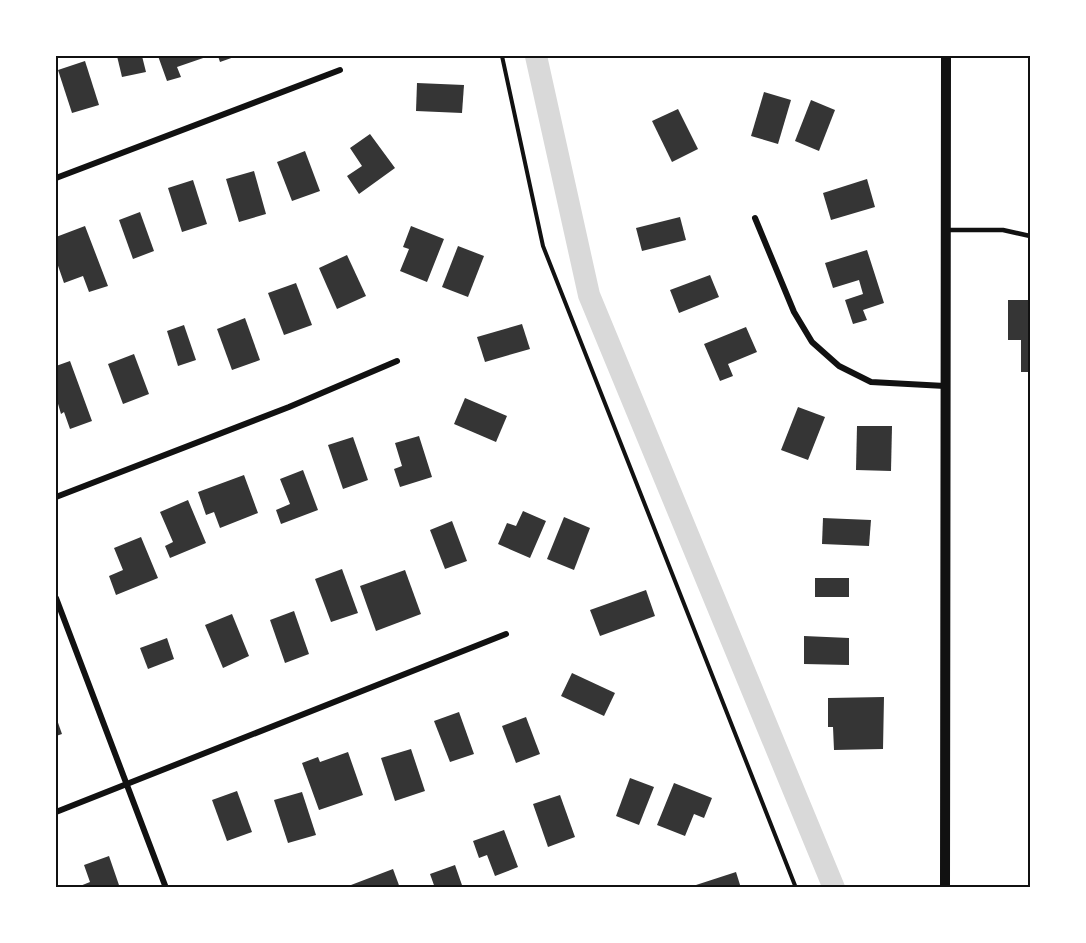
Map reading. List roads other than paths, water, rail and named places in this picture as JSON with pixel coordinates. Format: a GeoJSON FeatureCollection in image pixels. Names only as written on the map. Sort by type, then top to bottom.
{"type":"FeatureCollection","features":[{"type":"Feature","properties":{"kind":"street"},"geometry":{"type":"LineString","coordinates":[[945,888],[946,56]]}},
{"type":"Feature","properties":{"kind":"street"},"geometry":{"type":"LineString","coordinates":[[56,178],[340,70]]}},
{"type":"Feature","properties":{"kind":"street"},"geometry":{"type":"LineString","coordinates":[[755,218],[794,312],[812,342],[839,366],[871,382],[945,386]]}},
{"type":"Feature","properties":{"kind":"street"},"geometry":{"type":"LineString","coordinates":[[56,497],[289,407],[397,361]]}},
{"type":"Feature","properties":{"kind":"street"},"geometry":{"type":"LineString","coordinates":[[56,598],[166,888]]}},
{"type":"Feature","properties":{"kind":"street"},"geometry":{"type":"LineString","coordinates":[[56,812],[506,634]]}},
{"type":"Feature","properties":{"kind":"lane"},"geometry":{"type":"LineString","coordinates":[[946,230],[1003,230],[1030,236]]}},
{"type":"Feature","properties":{"kind":"waterway"},"geometry":{"type":"LineString","coordinates":[[536,56],[589,295],[834,888]]}}]}
